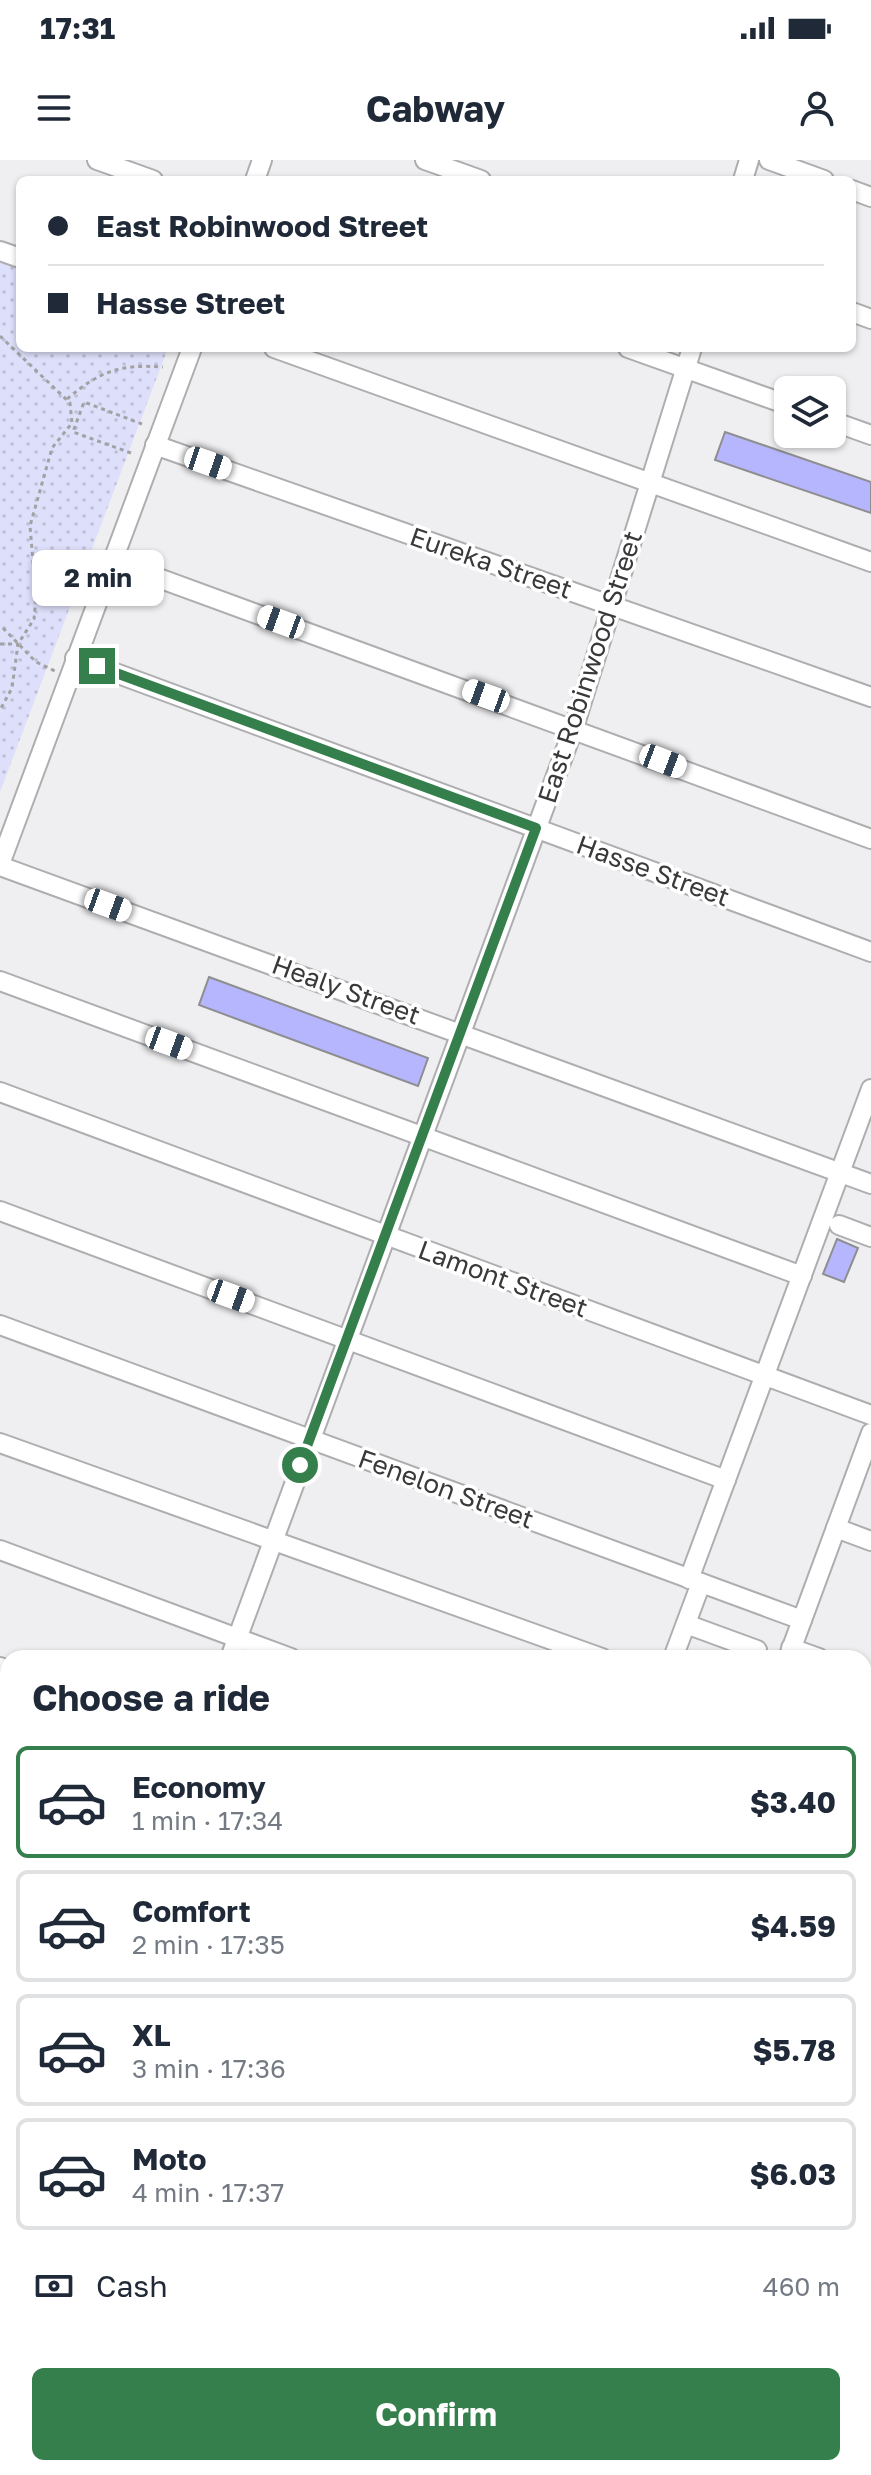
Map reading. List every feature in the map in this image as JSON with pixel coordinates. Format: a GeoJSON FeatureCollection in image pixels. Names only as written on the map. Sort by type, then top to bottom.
{"type":"FeatureCollection","features":[{"type":"Feature","properties":{"kind":"street"},"geometry":{"type":"LineString","coordinates":[[97,160],[142,176]]}},
{"type":"Feature","properties":{"kind":"street"},"geometry":{"type":"LineString","coordinates":[[425,160],[470,176]]}},
{"type":"Feature","properties":{"kind":"street"},"geometry":{"type":"LineString","coordinates":[[769,160],[813,176]]}},
{"type":"Feature","properties":{"kind":"street"},"geometry":{"type":"LineString","coordinates":[[0,865],[190,352]]}},
{"type":"Feature","properties":{"kind":"street"},"geometry":{"type":"LineString","coordinates":[[285,352],[871,562]]}},
{"type":"Feature","properties":{"kind":"street"},"geometry":{"type":"LineString","coordinates":[[640,352],[774,400]]}},
{"type":"Feature","properties":{"kind":"street","name":"East Robinwood Street"},"geometry":{"type":"LineString","coordinates":[[233,1650],[574,727],[691,352]]}},
{"type":"Feature","properties":{"kind":"street"},"geometry":{"type":"LineString","coordinates":[[846,426],[871,435]]}},
{"type":"Feature","properties":{"kind":"street","name":"Eureka Street"},"geometry":{"type":"LineString","coordinates":[[155,445],[871,697]]}},
{"type":"Feature","properties":{"kind":"street"},"geometry":{"type":"LineString","coordinates":[[112,561],[574,727],[871,839]]}},
{"type":"Feature","properties":{"kind":"street","name":"Hasse Street"},"geometry":{"type":"LineString","coordinates":[[75,658],[871,952]]}},
{"type":"Feature","properties":{"kind":"street","name":"Healy Street"},"geometry":{"type":"LineString","coordinates":[[0,865],[871,1184]]}},
{"type":"Feature","properties":{"kind":"street"},"geometry":{"type":"LineString","coordinates":[[0,981],[802,1276]]}},
{"type":"Feature","properties":{"kind":"street"},"geometry":{"type":"LineString","coordinates":[[676,1650],[726,1480],[871,1089]]}},
{"type":"Feature","properties":{"kind":"street","name":"Lamont Street"},"geometry":{"type":"LineString","coordinates":[[0,1092],[871,1415]]}},
{"type":"Feature","properties":{"kind":"street"},"geometry":{"type":"LineString","coordinates":[[0,1211],[726,1480]]}},
{"type":"Feature","properties":{"kind":"street"},"geometry":{"type":"LineString","coordinates":[[839,1225],[871,1237]]}},
{"type":"Feature","properties":{"kind":"street","name":"Fenelon Street"},"geometry":{"type":"LineString","coordinates":[[0,1325],[802,1620]]}},
{"type":"Feature","properties":{"kind":"street"},"geometry":{"type":"LineString","coordinates":[[791,1650],[871,1433]]}},
{"type":"Feature","properties":{"kind":"street"},"geometry":{"type":"LineString","coordinates":[[0,1443],[579,1650]]}},
{"type":"Feature","properties":{"kind":"street"},"geometry":{"type":"LineString","coordinates":[[836,1528],[871,1541]]}},
{"type":"Feature","properties":{"kind":"street"},"geometry":{"type":"LineString","coordinates":[[0,1550],[269,1650]]}},
{"type":"Feature","properties":{"kind":"street"},"geometry":{"type":"LineString","coordinates":[[686,1624],[757,1650]]}},
{"type":"Feature","properties":{"kind":"path"},"geometry":{"type":"LineString","coordinates":[[0,336],[14,348]]}},
{"type":"Feature","properties":{"kind":"path"},"geometry":{"type":"LineString","coordinates":[[18,352],[67,399],[74,424]]}},
{"type":"Feature","properties":{"kind":"path"},"geometry":{"type":"LineString","coordinates":[[67,399],[110,370],[131,365],[163,367]]}},
{"type":"Feature","properties":{"kind":"path"},"geometry":{"type":"LineString","coordinates":[[131,453],[73,432],[74,424],[84,402],[142,424]]}},
{"type":"Feature","properties":{"kind":"path"},"geometry":{"type":"LineString","coordinates":[[0,710],[12,688],[18,644],[30,626],[35,608],[30,526],[52,448],[74,424]]}},
{"type":"Feature","properties":{"kind":"path"},"geometry":{"type":"LineString","coordinates":[[3,628],[36,662],[57,672]]}},
{"type":"Feature","properties":{"kind":"path"},"geometry":{"type":"LineString","coordinates":[[0,644],[18,644]]}},
{"type":"Feature","properties":{"kind":"shaded area"},"geometry":{"type":"Polygon","coordinates":[[[0,260],[16,266],[16,352],[166,352],[0,792],[0,260]]]}},
{"type":"Feature","properties":{"kind":"building"},"geometry":{"type":"Polygon","coordinates":[[[725,432],[871,482],[871,513],[715,460],[725,432]]]}},
{"type":"Feature","properties":{"kind":"building"},"geometry":{"type":"Polygon","coordinates":[[[209,977],[428,1058],[418,1086],[199,1005],[209,977]]]}},
{"type":"Feature","properties":{"kind":"building"},"geometry":{"type":"Polygon","coordinates":[[[837,1239],[858,1248],[844,1282],[823,1274],[837,1239]]]}},
{"type":"Feature","properties":{"kind":"route"},"geometry":{"type":"LineString","coordinates":[[97,666],[536,828],[300,1465]]}}]}
